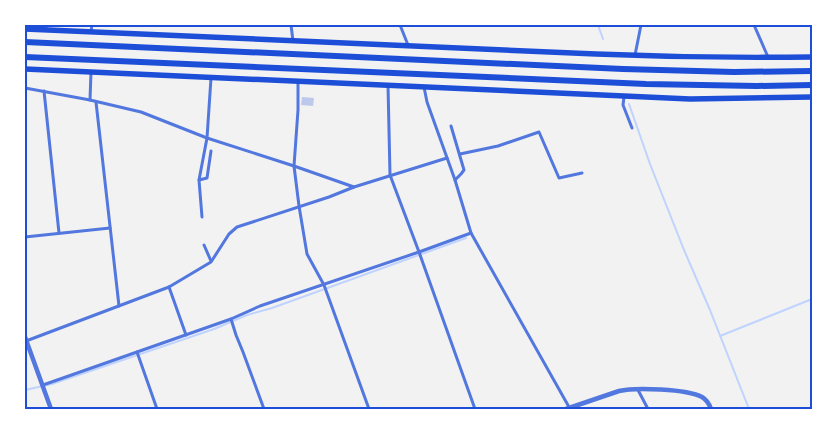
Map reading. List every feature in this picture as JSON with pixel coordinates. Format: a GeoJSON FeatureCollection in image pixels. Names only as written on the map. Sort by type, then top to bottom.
{"type":"FeatureCollection","features":[{"type":"Feature","properties":{"kind":"highway"},"geometry":{"type":"LineString","coordinates":[[25,29],[92,28],[293,41],[635,55],[812,57]]}},
{"type":"Feature","properties":{"kind":"highway"},"geometry":{"type":"LineString","coordinates":[[25,42],[623,69],[734,72],[812,71]]}},
{"type":"Feature","properties":{"kind":"highway"},"geometry":{"type":"LineString","coordinates":[[25,57],[646,84],[812,85]]}},
{"type":"Feature","properties":{"kind":"highway"},"geometry":{"type":"LineString","coordinates":[[25,69],[690,99],[812,97]]}},
{"type":"Feature","properties":{"kind":"street"},"geometry":{"type":"LineString","coordinates":[[38,30],[48,25]]}},
{"type":"Feature","properties":{"kind":"street"},"geometry":{"type":"LineString","coordinates":[[291,25],[293,41]]}},
{"type":"Feature","properties":{"kind":"street"},"geometry":{"type":"LineString","coordinates":[[400,25],[408,46]]}},
{"type":"Feature","properties":{"kind":"street"},"geometry":{"type":"LineString","coordinates":[[635,55],[641,25]]}},
{"type":"Feature","properties":{"kind":"street"},"geometry":{"type":"LineString","coordinates":[[754,25],[768,58]]}},
{"type":"Feature","properties":{"kind":"street"},"geometry":{"type":"LineString","coordinates":[[90,100],[91,72]]}},
{"type":"Feature","properties":{"kind":"street"},"geometry":{"type":"LineString","coordinates":[[202,217],[199,180],[207,138],[211,78]]}},
{"type":"Feature","properties":{"kind":"street"},"geometry":{"type":"LineString","coordinates":[[298,82],[294,166],[307,254],[324,285],[369,409]]}},
{"type":"Feature","properties":{"kind":"street"},"geometry":{"type":"LineString","coordinates":[[388,85],[390,175],[475,409]]}},
{"type":"Feature","properties":{"kind":"street"},"geometry":{"type":"LineString","coordinates":[[424,87],[472,232],[568,408],[626,389],[638,389],[686,392],[700,396],[708,401],[711,409]]}},
{"type":"Feature","properties":{"kind":"street"},"geometry":{"type":"LineString","coordinates":[[25,88],[90,100],[140,112],[207,138],[354,187]]}},
{"type":"Feature","properties":{"kind":"street"},"geometry":{"type":"LineString","coordinates":[[44,91],[59,233]]}},
{"type":"Feature","properties":{"kind":"street"},"geometry":{"type":"LineString","coordinates":[[624,96],[623,105],[632,128]]}},
{"type":"Feature","properties":{"kind":"street"},"geometry":{"type":"LineString","coordinates":[[96,102],[119,306]]}},
{"type":"Feature","properties":{"kind":"street"},"geometry":{"type":"LineString","coordinates":[[451,126],[464,170],[455,180]]}},
{"type":"Feature","properties":{"kind":"street"},"geometry":{"type":"LineString","coordinates":[[460,154],[498,146],[539,132],[559,178],[582,173]]}},
{"type":"Feature","properties":{"kind":"street"},"geometry":{"type":"LineString","coordinates":[[199,180],[207,178],[211,151]]}},
{"type":"Feature","properties":{"kind":"street"},"geometry":{"type":"LineString","coordinates":[[51,409],[25,340],[169,286],[211,262],[229,234],[237,227],[390,175],[447,158]]}},
{"type":"Feature","properties":{"kind":"street"},"geometry":{"type":"LineString","coordinates":[[25,237],[110,228]]}},
{"type":"Feature","properties":{"kind":"street"},"geometry":{"type":"LineString","coordinates":[[42,385],[472,232]]}},
{"type":"Feature","properties":{"kind":"street"},"geometry":{"type":"LineString","coordinates":[[204,245],[211,262]]}},
{"type":"Feature","properties":{"kind":"street"},"geometry":{"type":"LineString","coordinates":[[169,286],[186,335]]}},
{"type":"Feature","properties":{"kind":"street"},"geometry":{"type":"LineString","coordinates":[[231,318],[264,409]]}},
{"type":"Feature","properties":{"kind":"street"},"geometry":{"type":"LineString","coordinates":[[137,352],[157,409]]}},
{"type":"Feature","properties":{"kind":"street"},"geometry":{"type":"LineString","coordinates":[[638,389],[648,409]]}},
{"type":"Feature","properties":{"kind":"building"},"geometry":{"type":"Polygon","coordinates":[[[302,97],[314,98],[313,106],[301,105],[302,97]]]}},
{"type":"Feature","properties":{"kind":"waterway"},"geometry":{"type":"LineString","coordinates":[[598,25],[603,39]]}},
{"type":"Feature","properties":{"kind":"waterway"},"geometry":{"type":"LineString","coordinates":[[629,104],[650,164],[749,409]]}},
{"type":"Feature","properties":{"kind":"waterway"},"geometry":{"type":"LineString","coordinates":[[25,390],[52,384],[214,329],[247,315],[272,308],[466,238]]}},
{"type":"Feature","properties":{"kind":"waterway"},"geometry":{"type":"LineString","coordinates":[[720,336],[812,299]]}}]}
